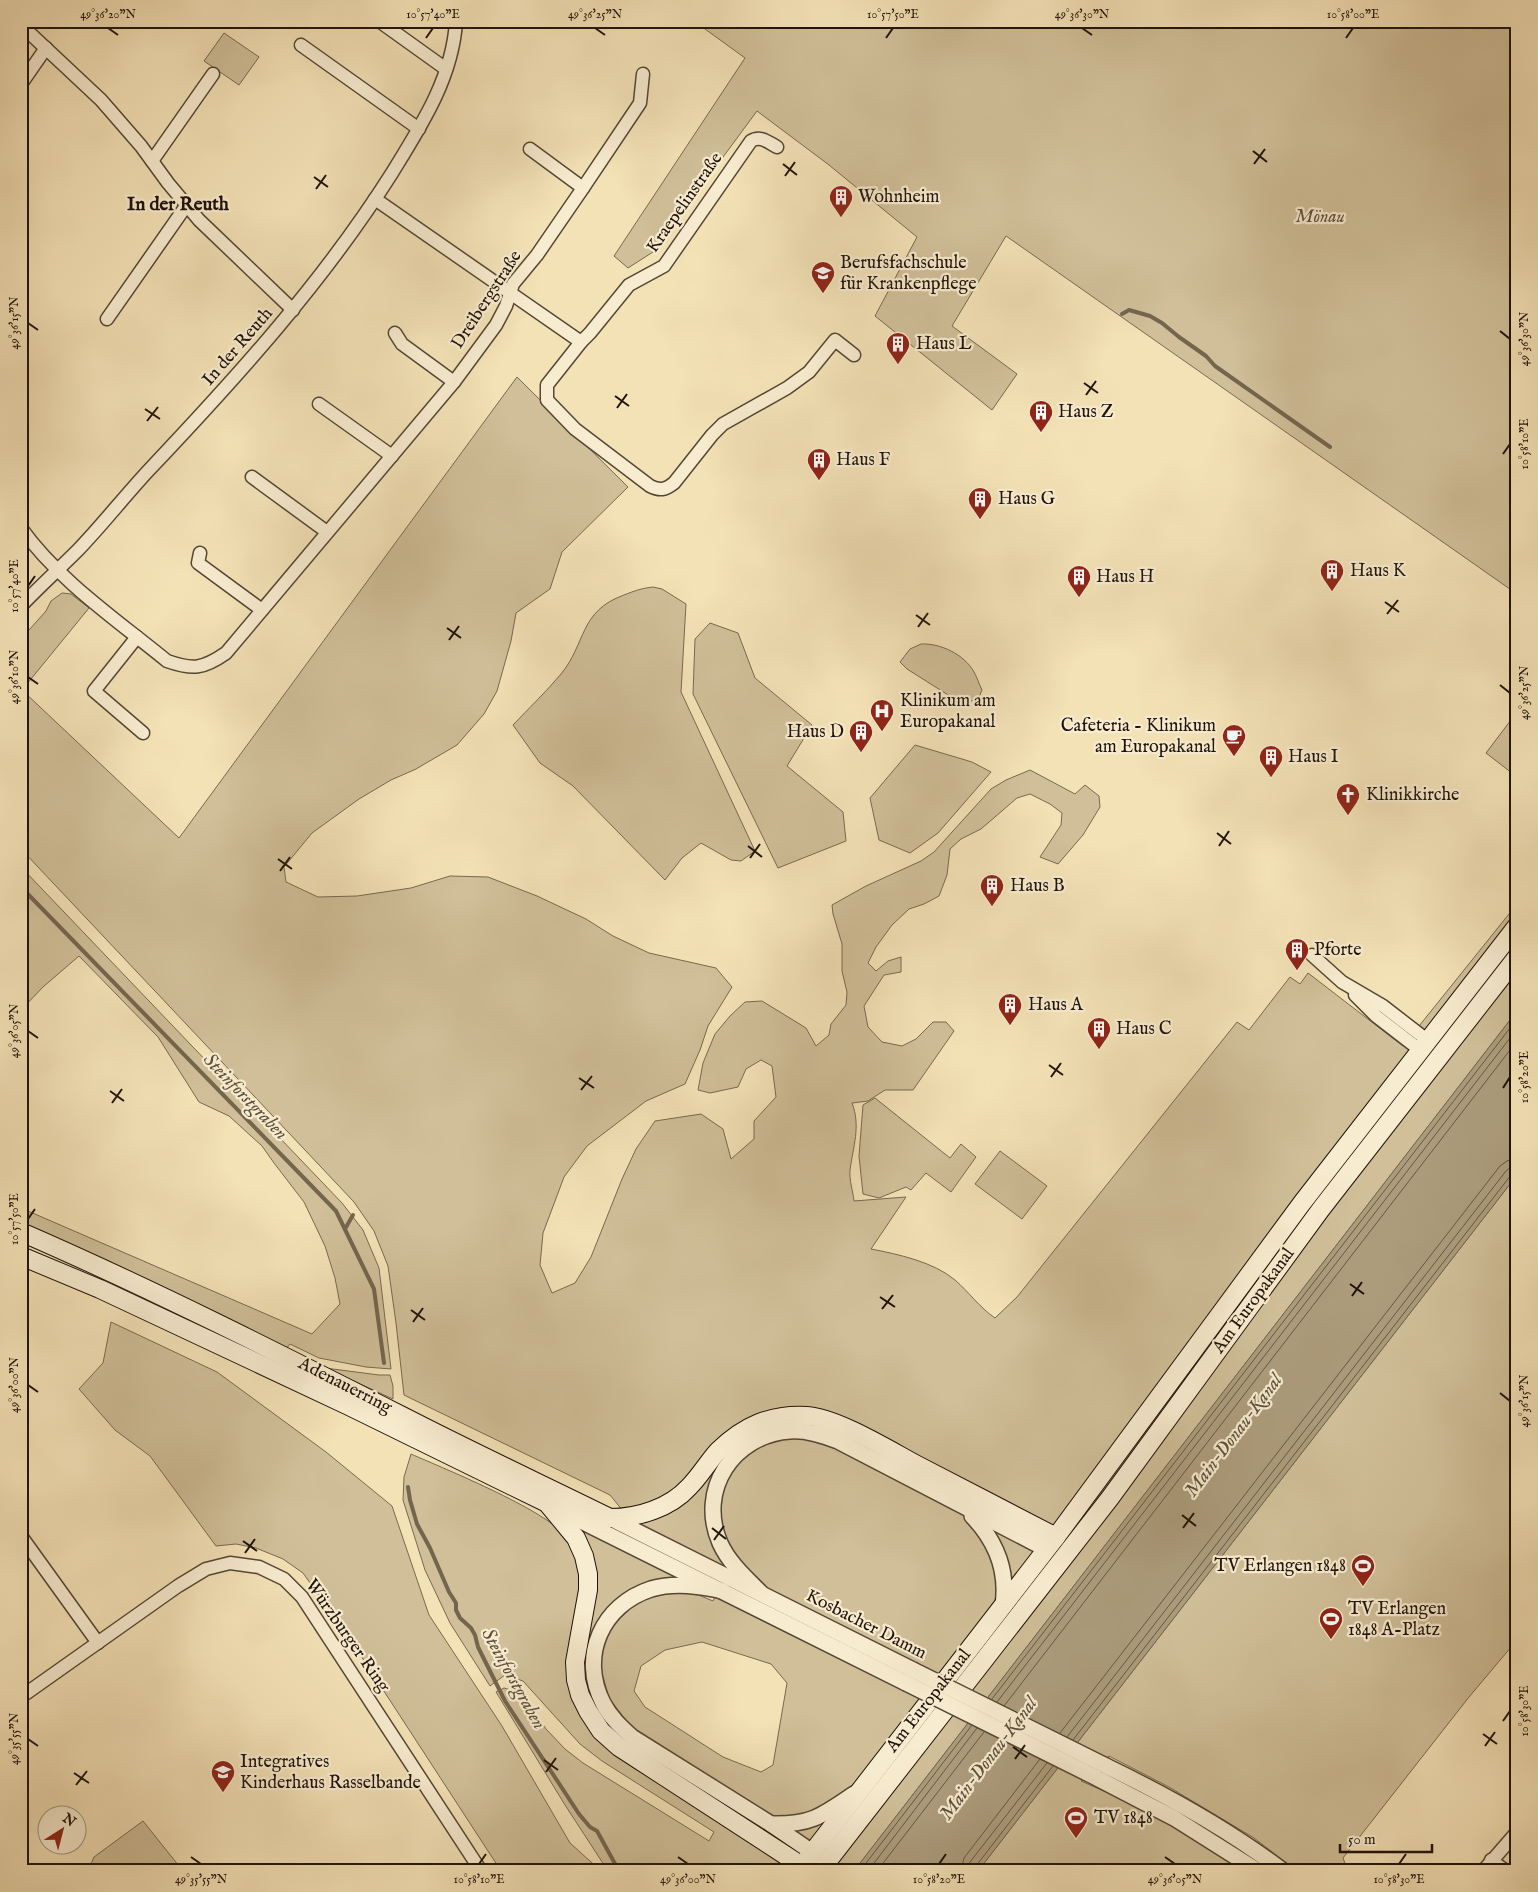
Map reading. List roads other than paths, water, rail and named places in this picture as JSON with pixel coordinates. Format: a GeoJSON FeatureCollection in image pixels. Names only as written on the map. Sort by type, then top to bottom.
{"type":"FeatureCollection","features":[{"type":"Feature","properties":{"kind":"main road","name":"Am Europakanal"},"geometry":{"type":"LineString","coordinates":[[812,1865],[1056,1567],[1057,1545],[1302,1203],[1517,926]]}},
{"type":"Feature","properties":{"kind":"main road","name":"Am Europakanal"},"geometry":{"type":"LineString","coordinates":[[812,1865],[860,1790],[1003,1605],[1149,1446],[1321,1209],[1517,957]]}},
{"type":"Feature","properties":{"kind":"main road"},"geometry":{"type":"LineString","coordinates":[[1424,1045],[1439,1058]]}},
{"type":"Feature","properties":{"kind":"main road","name":"Adenauerring"},"geometry":{"type":"LineString","coordinates":[[21,1232],[92,1262],[184,1306],[610,1518]]}},
{"type":"Feature","properties":{"kind":"main road","name":"Adenauerring"},"geometry":{"type":"LineString","coordinates":[[26,1260],[100,1289],[547,1503]]}},
{"type":"Feature","properties":{"kind":"main road"},"geometry":{"type":"LineString","coordinates":[[610,1518],[637,1516],[659,1507],[678,1496],[688,1488],[718,1452],[742,1432],[759,1422],[781,1416],[809,1416],[852,1431],[1057,1545]]}},
{"type":"Feature","properties":{"kind":"main road"},"geometry":{"type":"LineString","coordinates":[[547,1503],[576,1538],[584,1556],[588,1574],[588,1590],[576,1662],[576,1680],[580,1695],[601,1731],[619,1747],[639,1760],[812,1865]]}},
{"type":"Feature","properties":{"kind":"street"},"geometry":{"type":"LineString","coordinates":[[379,21],[446,69]]}},
{"type":"Feature","properties":{"kind":"street","name":"In der Reuth"},"geometry":{"type":"LineString","coordinates":[[21,606],[77,550],[218,397],[293,310],[375,199],[419,129],[446,69],[455,40],[456,21]]}},
{"type":"Feature","properties":{"kind":"street"},"geometry":{"type":"LineString","coordinates":[[21,25],[101,100],[118,118],[186,206],[293,310]]}},
{"type":"Feature","properties":{"kind":"street"},"geometry":{"type":"LineString","coordinates":[[301,45],[419,129]]}},
{"type":"Feature","properties":{"kind":"street"},"geometry":{"type":"LineString","coordinates":[[21,84],[46,48]]}},
{"type":"Feature","properties":{"kind":"street"},"geometry":{"type":"LineString","coordinates":[[152,161],[213,74]]}},
{"type":"Feature","properties":{"kind":"street","name":"Dreibergstraße"},"geometry":{"type":"LineString","coordinates":[[58,569],[75,586],[167,661],[182,666],[205,666],[226,653],[454,382],[499,320],[514,284],[537,255],[640,103],[643,74]]}},
{"type":"Feature","properties":{"kind":"street","name":"Kraepelinstraße"},"geometry":{"type":"LineString","coordinates":[[777,147],[760,138],[755,138],[751,141],[664,266],[629,285],[590,333],[580,342],[547,385],[547,400],[575,429],[650,486],[659,490],[667,489],[674,484],[712,435],[723,424],[787,388],[809,372],[835,340],[854,355]]}},
{"type":"Feature","properties":{"kind":"street"},"geometry":{"type":"LineString","coordinates":[[530,149],[583,188]]}},
{"type":"Feature","properties":{"kind":"street"},"geometry":{"type":"LineString","coordinates":[[375,199],[580,342]]}},
{"type":"Feature","properties":{"kind":"street"},"geometry":{"type":"LineString","coordinates":[[107,319],[186,206]]}},
{"type":"Feature","properties":{"kind":"street"},"geometry":{"type":"LineString","coordinates":[[395,333],[402,344],[454,382]]}},
{"type":"Feature","properties":{"kind":"street"},"geometry":{"type":"LineString","coordinates":[[319,404],[392,456]]}},
{"type":"Feature","properties":{"kind":"street"},"geometry":{"type":"LineString","coordinates":[[252,477],[327,532]]}},
{"type":"Feature","properties":{"kind":"street"},"geometry":{"type":"LineString","coordinates":[[21,528],[32,544],[58,569]]}},
{"type":"Feature","properties":{"kind":"street"},"geometry":{"type":"LineString","coordinates":[[200,553],[198,563],[262,610]]}},
{"type":"Feature","properties":{"kind":"street"},"geometry":{"type":"LineString","coordinates":[[138,637],[94,691],[144,733]]}},
{"type":"Feature","properties":{"kind":"street"},"geometry":{"type":"LineString","coordinates":[[1312,956],[1376,1016],[1424,1045]]}},
{"type":"Feature","properties":{"kind":"street"},"geometry":{"type":"LineString","coordinates":[[761,1593],[736,1567],[720,1543],[713,1510],[715,1494],[720,1477],[730,1460],[744,1447],[759,1438],[791,1430],[813,1432],[838,1440],[964,1508],[1057,1545]]}},
{"type":"Feature","properties":{"kind":"street","name":"Adenauerring"},"geometry":{"type":"LineString","coordinates":[[547,1503],[663,1552]]}},
{"type":"Feature","properties":{"kind":"street"},"geometry":{"type":"LineString","coordinates":[[964,1508],[985,1530],[999,1557],[1004,1582],[1003,1605]]}},
{"type":"Feature","properties":{"kind":"street","name":"Adenauerring"},"geometry":{"type":"LineString","coordinates":[[610,1518],[663,1552]]}},
{"type":"Feature","properties":{"kind":"street"},"geometry":{"type":"LineString","coordinates":[[21,1536],[98,1643]]}},
{"type":"Feature","properties":{"kind":"street","name":"Kosbacher Damm"},"geometry":{"type":"LineString","coordinates":[[663,1552],[723,1591],[906,1683],[1102,1772],[1167,1796],[1221,1827],[1283,1871]]}},
{"type":"Feature","properties":{"kind":"street","name":"Kosbacher Damm"},"geometry":{"type":"LineString","coordinates":[[663,1552],[761,1593],[913,1670],[1102,1772],[1258,1871]]}},
{"type":"Feature","properties":{"kind":"street","name":"Würzburger Ring"},"geometry":{"type":"LineString","coordinates":[[21,1697],[178,1586],[206,1569],[230,1563],[259,1566],[284,1578],[302,1597],[481,1871]]}},
{"type":"Feature","properties":{"kind":"street"},"geometry":{"type":"LineString","coordinates":[[723,1591],[694,1586],[661,1587],[633,1598],[615,1611],[604,1625],[595,1644],[593,1667],[596,1687],[603,1703],[616,1722],[632,1737],[770,1824],[812,1865]]}},
{"type":"Feature","properties":{"kind":"street"},"geometry":{"type":"LineString","coordinates":[[770,1824],[808,1822],[824,1815],[860,1790]]}},
{"type":"Feature","properties":{"kind":"street"},"geometry":{"type":"LineString","coordinates":[[1483,1871],[1517,1832]]}},
{"type":"Feature","properties":{"kind":"street"},"geometry":{"type":"LineString","coordinates":[[1491,1860],[1506,1871]]}},
{"type":"Feature","properties":{"kind":"water","name":"Main-Donau-Kanal"},"geometry":{"type":"Polygon","coordinates":[[[1517,1011],[1517,1175],[978,1871],[854,1871],[1517,1011]]]}},
{"type":"Feature","properties":{"kind":"waterway"},"geometry":{"type":"LineString","coordinates":[[1122,314],[1129,310],[1150,316],[1162,323],[1206,356],[1215,366],[1330,447]]}},
{"type":"Feature","properties":{"kind":"waterway","name":"Steinforstgraben"},"geometry":{"type":"LineString","coordinates":[[21,887],[336,1211],[374,1289],[384,1363]]}},
{"type":"Feature","properties":{"kind":"waterway"},"geometry":{"type":"LineString","coordinates":[[345,1229],[353,1215]]}},
{"type":"Feature","properties":{"kind":"waterway","name":"Steinforstgraben"},"geometry":{"type":"LineString","coordinates":[[408,1487],[417,1524],[456,1603],[456,1610],[460,1618],[471,1628],[475,1635],[478,1647],[505,1701],[579,1814],[590,1827],[597,1831],[619,1871]]}},
{"type":"Feature","properties":{"kind":"place","name":"Wohnheim"},"geometry":{"type":"Point","coordinates":[841,218]}},
{"type":"Feature","properties":{"kind":"place","name":"Berufsfachschule für Krankenpflege"},"geometry":{"type":"Point","coordinates":[823,294]}},
{"type":"Feature","properties":{"kind":"place","name":"Haus L"},"geometry":{"type":"Point","coordinates":[898,365]}},
{"type":"Feature","properties":{"kind":"place","name":"Haus Z"},"geometry":{"type":"Point","coordinates":[1041,433]}},
{"type":"Feature","properties":{"kind":"place","name":"Haus F"},"geometry":{"type":"Point","coordinates":[819,481]}},
{"type":"Feature","properties":{"kind":"place","name":"Haus G"},"geometry":{"type":"Point","coordinates":[980,520]}},
{"type":"Feature","properties":{"kind":"place","name":"Haus K"},"geometry":{"type":"Point","coordinates":[1332,592]}},
{"type":"Feature","properties":{"kind":"place","name":"Haus H"},"geometry":{"type":"Point","coordinates":[1079,598]}},
{"type":"Feature","properties":{"kind":"place","name":"Klinikum am Europakanal"},"geometry":{"type":"Point","coordinates":[882,732]}},
{"type":"Feature","properties":{"kind":"place","name":"Haus D"},"geometry":{"type":"Point","coordinates":[861,753]}},
{"type":"Feature","properties":{"kind":"place","name":"Cafeteria - Klinikum am Europakanal"},"geometry":{"type":"Point","coordinates":[1234,757]}},
{"type":"Feature","properties":{"kind":"place","name":"Haus I"},"geometry":{"type":"Point","coordinates":[1271,778]}},
{"type":"Feature","properties":{"kind":"place","name":"Klinikkirche"},"geometry":{"type":"Point","coordinates":[1348,816]}},
{"type":"Feature","properties":{"kind":"place","name":"Haus B"},"geometry":{"type":"Point","coordinates":[992,907]}},
{"type":"Feature","properties":{"kind":"place","name":"Pforte"},"geometry":{"type":"Point","coordinates":[1297,971]}},
{"type":"Feature","properties":{"kind":"place","name":"Haus A"},"geometry":{"type":"Point","coordinates":[1010,1026]}},
{"type":"Feature","properties":{"kind":"place","name":"Haus C"},"geometry":{"type":"Point","coordinates":[1099,1050]}},
{"type":"Feature","properties":{"kind":"place","name":"TV Erlangen 1848"},"geometry":{"type":"Point","coordinates":[1363,1587]}},
{"type":"Feature","properties":{"kind":"place","name":"TV Erlangen 1848 A-Platz"},"geometry":{"type":"Point","coordinates":[1331,1640]}},
{"type":"Feature","properties":{"kind":"place","name":"Integratives Kinderhaus Rasselbande"},"geometry":{"type":"Point","coordinates":[223,1793]}},
{"type":"Feature","properties":{"kind":"place","name":"TV 1848"},"geometry":{"type":"Point","coordinates":[1076,1839]}},
{"type":"Feature","properties":{"kind":"district","name":"In der Reuth"},"geometry":{"type":"Point","coordinates":[178,205]}},
{"type":"Feature","properties":{"kind":"park label","name":"Mönau"},"geometry":{"type":"Point","coordinates":[1320,217]}}]}
